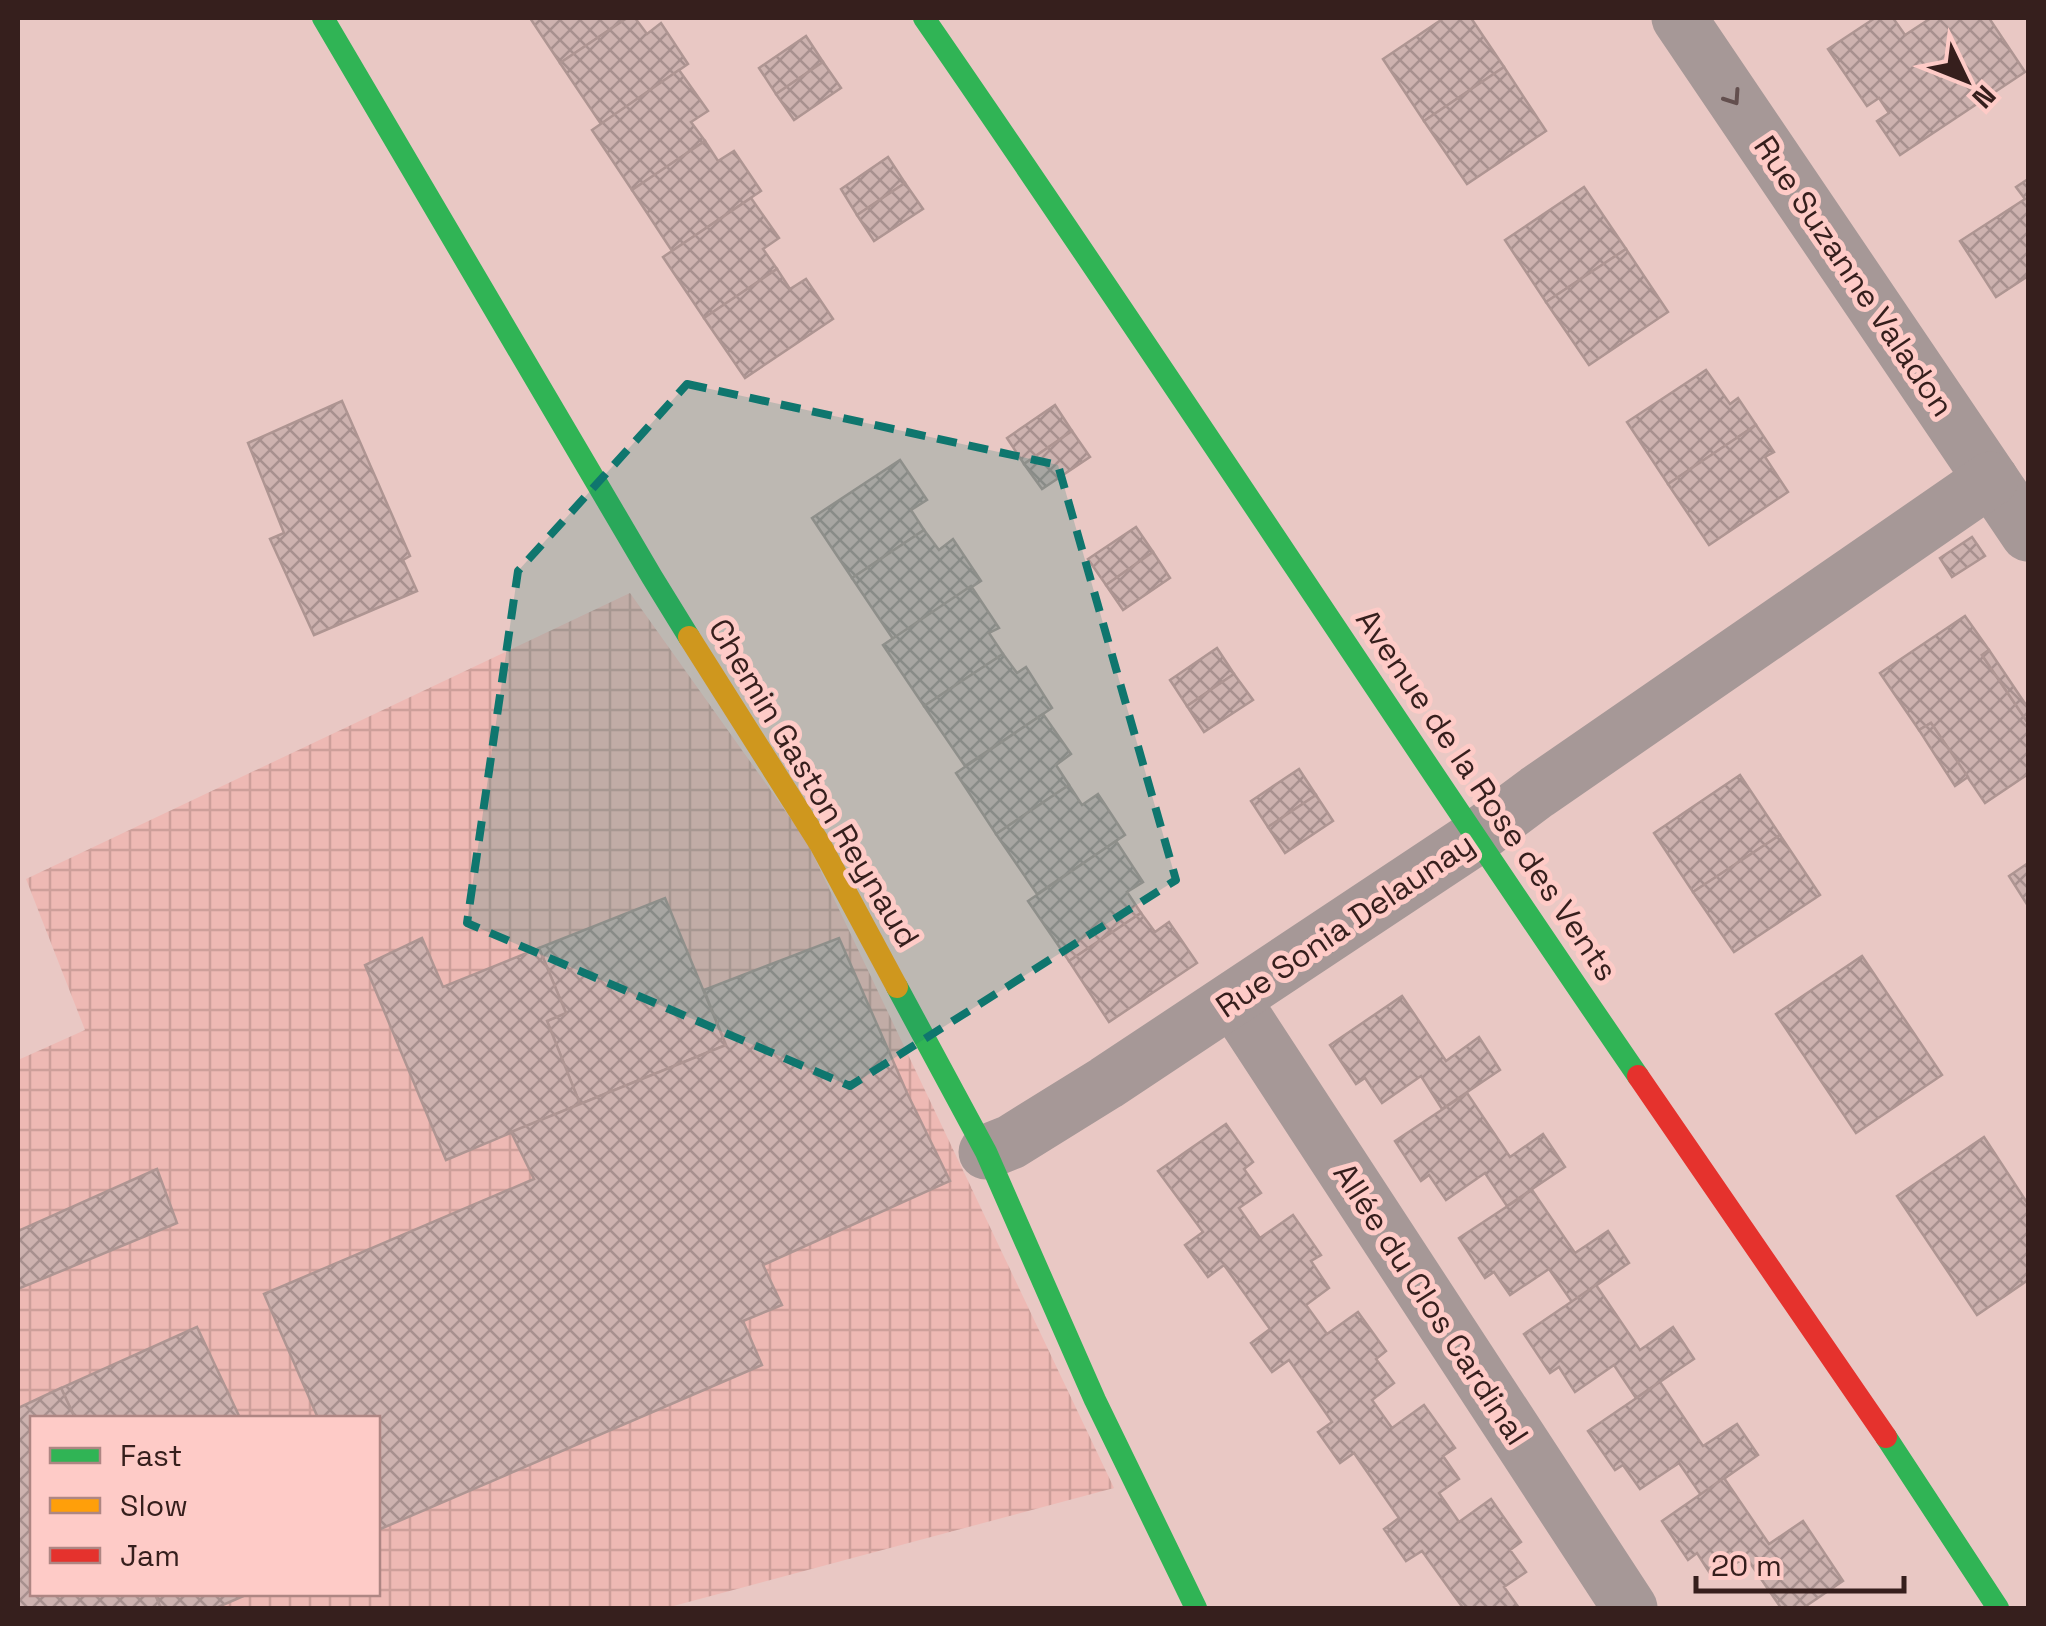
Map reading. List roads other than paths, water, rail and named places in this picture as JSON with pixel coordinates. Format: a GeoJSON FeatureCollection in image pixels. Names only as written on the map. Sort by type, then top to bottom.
{"type":"FeatureCollection","features":[{"type":"Feature","properties":{"kind":"street","name":"Chemin Gaston Reynaud"},"geometry":{"type":"LineString","coordinates":[[323,18],[652,578],[820,844],[986,1152],[1095,1400],[1196,1608]]}},
{"type":"Feature","properties":{"kind":"street","name":"Avenue de la Rose des Vents"},"geometry":{"type":"LineString","coordinates":[[924,18],[1998,1608]]}},
{"type":"Feature","properties":{"kind":"street","name":"Rue Suzanne Valadon"},"geometry":{"type":"LineString","coordinates":[[1679,18],[2028,534]]}},
{"type":"Feature","properties":{"kind":"street","name":"Rue Sonia Delaunay"},"geometry":{"type":"LineString","coordinates":[[986,1152],[1011,1142],[1233,1000],[1475,838],[1992,479]]}},
{"type":"Feature","properties":{"kind":"street","name":"Allée du Clos Cardinal"},"geometry":{"type":"LineString","coordinates":[[1233,1000],[1630,1608]]}}]}
